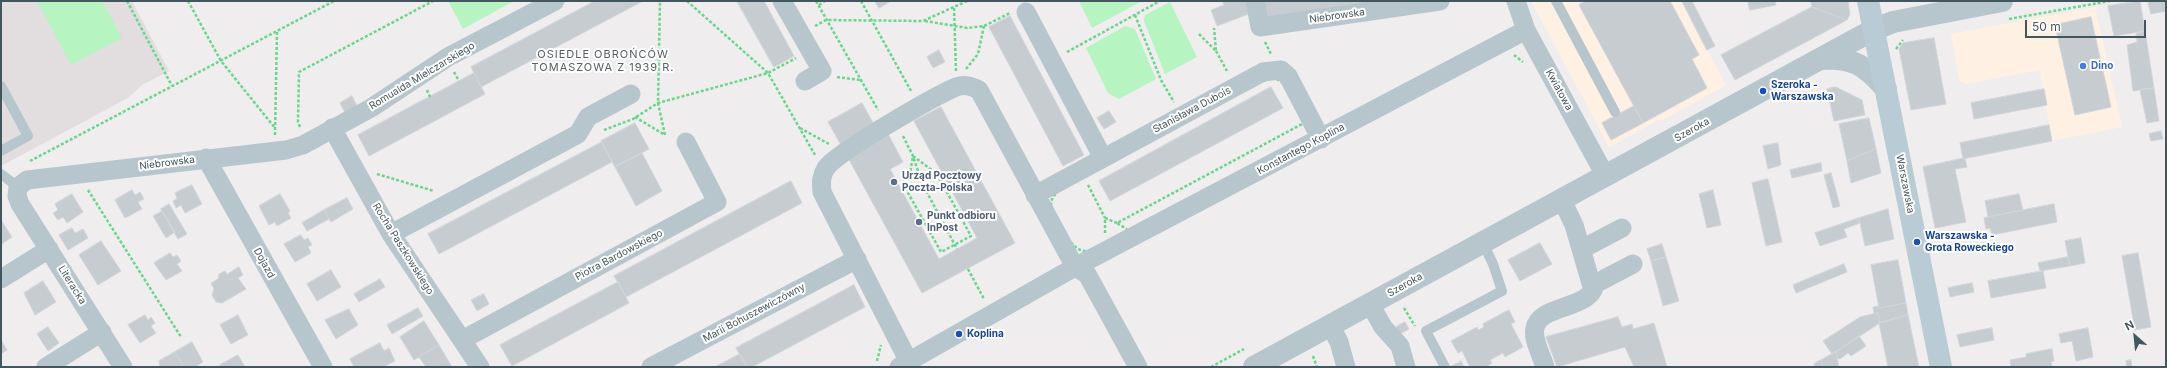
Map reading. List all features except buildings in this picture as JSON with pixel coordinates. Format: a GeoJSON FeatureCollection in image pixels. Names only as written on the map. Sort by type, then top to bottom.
{"type":"FeatureCollection","features":[{"type":"Feature","properties":{"kind":"main road","name":"Warszawska"},"geometry":{"type":"LineString","coordinates":[[1868,1],[1941,367]]}},
{"type":"Feature","properties":{"kind":"street","name":"Romualda Mielczarskiego"},"geometry":{"type":"LineString","coordinates":[[332,128],[371,108],[448,57],[556,1]]}},
{"type":"Feature","properties":{"kind":"street"},"geometry":{"type":"LineString","coordinates":[[782,1],[822,71],[805,81]]}},
{"type":"Feature","properties":{"kind":"street","name":"Niebrowska"},"geometry":{"type":"LineString","coordinates":[[1255,1],[1260,27],[1440,1]]}},
{"type":"Feature","properties":{"kind":"street","name":"Kwiatowa"},"geometry":{"type":"LineString","coordinates":[[1516,1],[1526,30],[1606,177]]}},
{"type":"Feature","properties":{"kind":"street"},"geometry":{"type":"LineString","coordinates":[[1021,11],[1103,158]]}},
{"type":"Feature","properties":{"kind":"street","name":"Szeroka"},"geometry":{"type":"LineString","coordinates":[[1250,358],[1330,325],[1370,304],[1606,177],[1873,30],[1893,22],[2002,11]]}},
{"type":"Feature","properties":{"kind":"street","name":"Konstantego Koplina"},"geometry":{"type":"LineString","coordinates":[[904,364],[1075,267],[1526,30]]}},
{"type":"Feature","properties":{"kind":"street","name":"Szeroka"},"geometry":{"type":"LineString","coordinates":[[1821,59],[1847,59],[1859,63],[1871,71],[1886,89]]}},
{"type":"Feature","properties":{"kind":"street","name":"Stanisława Dubois"},"geometry":{"type":"LineString","coordinates":[[1035,195],[1263,72],[1272,70],[1281,70],[1288,76],[1308,122],[1321,139]]}},
{"type":"Feature","properties":{"kind":"street"},"geometry":{"type":"LineString","coordinates":[[904,364],[857,259],[822,192],[821,180],[827,167],[840,156],[896,120],[920,107],[957,82],[969,85],[979,90],[1075,267],[1087,274],[1138,367]]}},
{"type":"Feature","properties":{"kind":"street"},"geometry":{"type":"LineString","coordinates":[[391,234],[578,134],[588,117],[631,94]]}},
{"type":"Feature","properties":{"kind":"street","name":"Niebrowska"},"geometry":{"type":"LineString","coordinates":[[11,186],[27,180],[206,158],[286,150],[303,145],[332,128]]}},
{"type":"Feature","properties":{"kind":"street","name":"Rocha Paszkowskiego"},"geometry":{"type":"LineString","coordinates":[[332,128],[391,234],[480,367]]}},
{"type":"Feature","properties":{"kind":"street","name":"Piotra Bardowskiego"},"geometry":{"type":"LineString","coordinates":[[462,340],[717,202],[686,142]]}},
{"type":"Feature","properties":{"kind":"street","name":"Dojazd"},"geometry":{"type":"LineString","coordinates":[[206,158],[323,367]]}},
{"type":"Feature","properties":{"kind":"street","name":"Literacka"},"geometry":{"type":"LineString","coordinates":[[11,186],[123,367]]}},
{"type":"Feature","properties":{"kind":"street"},"geometry":{"type":"LineString","coordinates":[[1545,367],[1535,335],[1534,327],[1538,320],[1546,314],[1584,299],[1590,295],[1593,290],[1593,285],[1582,249],[1562,200]]}},
{"type":"Feature","properties":{"kind":"street"},"geometry":{"type":"LineString","coordinates":[[1582,249],[1622,228]]}},
{"type":"Feature","properties":{"kind":"street"},"geometry":{"type":"LineString","coordinates":[[1,280],[49,249]]}},
{"type":"Feature","properties":{"kind":"street","name":"Marii Bohuszewiczówny"},"geometry":{"type":"LineString","coordinates":[[651,367],[857,259]]}},
{"type":"Feature","properties":{"kind":"street"},"geometry":{"type":"LineString","coordinates":[[1593,285],[1633,264]]}},
{"type":"Feature","properties":{"kind":"street"},"geometry":{"type":"LineString","coordinates":[[1370,304],[1383,327],[1400,346],[1414,367]]}},
{"type":"Feature","properties":{"kind":"street"},"geometry":{"type":"LineString","coordinates":[[1330,325],[1339,342],[1346,367]]}},
{"type":"Feature","properties":{"kind":"street"},"geometry":{"type":"LineString","coordinates":[[46,367],[102,332]]}},
{"type":"Feature","properties":{"kind":"street"},"geometry":{"type":"LineString","coordinates":[[1400,346],[1406,367]]}},
{"type":"Feature","properties":{"kind":"lane"},"geometry":{"type":"LineString","coordinates":[[1556,1],[1615,112]]}},
{"type":"Feature","properties":{"kind":"lane"},"geometry":{"type":"LineString","coordinates":[[1,86],[28,136],[1,151]]}},
{"type":"Feature","properties":{"kind":"lane"},"geometry":{"type":"LineString","coordinates":[[1445,367],[1426,332],[1502,291],[1493,264],[1483,243]]}},
{"type":"Feature","properties":{"kind":"path"},"geometry":{"type":"LineString","coordinates":[[127,1],[172,86]]}},
{"type":"Feature","properties":{"kind":"path"},"geometry":{"type":"LineString","coordinates":[[188,1],[220,61],[275,128]]}},
{"type":"Feature","properties":{"kind":"path"},"geometry":{"type":"LineString","coordinates":[[11,186],[12,171],[334,1]]}},
{"type":"Feature","properties":{"kind":"path"},"geometry":{"type":"LineString","coordinates":[[302,129],[298,122],[299,72],[433,1]]}},
{"type":"Feature","properties":{"kind":"path"},"geometry":{"type":"LineString","coordinates":[[635,117],[665,135],[658,103],[660,1]]}},
{"type":"Feature","properties":{"kind":"path"},"geometry":{"type":"LineString","coordinates":[[687,1],[768,73],[824,172]]}},
{"type":"Feature","properties":{"kind":"path"},"geometry":{"type":"LineString","coordinates":[[816,1],[884,121],[896,120],[913,156],[922,183],[957,249]]}},
{"type":"Feature","properties":{"kind":"path"},"geometry":{"type":"LineString","coordinates":[[819,5],[825,1]]}},
{"type":"Feature","properties":{"kind":"path"},"geometry":{"type":"LineString","coordinates":[[861,1],[920,107]]}},
{"type":"Feature","properties":{"kind":"path"},"geometry":{"type":"LineString","coordinates":[[923,21],[967,1]]}},
{"type":"Feature","properties":{"kind":"path"},"geometry":{"type":"LineString","coordinates":[[1072,49],[1160,1]]}},
{"type":"Feature","properties":{"kind":"path"},"geometry":{"type":"LineString","coordinates":[[2002,11],[2110,1]]}},
{"type":"Feature","properties":{"kind":"path"},"geometry":{"type":"LineString","coordinates":[[954,8],[957,82]]}},
{"type":"Feature","properties":{"kind":"path"},"geometry":{"type":"LineString","coordinates":[[800,34],[826,20],[923,21],[967,28],[984,26],[1021,11]]}},
{"type":"Feature","properties":{"kind":"path"},"geometry":{"type":"LineString","coordinates":[[1135,15],[1161,80],[1173,101]]}},
{"type":"Feature","properties":{"kind":"path"},"geometry":{"type":"LineString","coordinates":[[957,82],[978,54],[984,26]]}},
{"type":"Feature","properties":{"kind":"path"},"geometry":{"type":"LineString","coordinates":[[1214,28],[1216,51]]}},
{"type":"Feature","properties":{"kind":"path"},"geometry":{"type":"LineString","coordinates":[[272,138],[275,135],[278,31]]}},
{"type":"Feature","properties":{"kind":"path"},"geometry":{"type":"LineString","coordinates":[[1199,34],[1216,51],[1227,72]]}},
{"type":"Feature","properties":{"kind":"path"},"geometry":{"type":"LineString","coordinates":[[1500,44],[1504,53],[1511,52],[1526,65]]}},
{"type":"Feature","properties":{"kind":"path"},"geometry":{"type":"LineString","coordinates":[[603,130],[635,117],[658,103],[768,73],[800,56]]}},
{"type":"Feature","properties":{"kind":"path"},"geometry":{"type":"LineString","coordinates":[[822,71],[830,76],[861,80]]}},
{"type":"Feature","properties":{"kind":"path"},"geometry":{"type":"LineString","coordinates":[[1105,218],[1128,230],[1087,251],[1074,247],[1052,208],[1051,202],[1057,191],[1264,79],[1272,78],[1279,80],[1284,84],[1308,122],[1117,224]]}},
{"type":"Feature","properties":{"kind":"path"},"geometry":{"type":"LineString","coordinates":[[800,128],[837,148],[840,156]]}},
{"type":"Feature","properties":{"kind":"path"},"geometry":{"type":"LineString","coordinates":[[913,156],[937,174],[971,236],[941,252],[907,191],[913,156]]}},
{"type":"Feature","properties":{"kind":"path"},"geometry":{"type":"LineString","coordinates":[[371,172],[436,192],[444,206]]}},
{"type":"Feature","properties":{"kind":"path"},"geometry":{"type":"LineString","coordinates":[[78,174],[181,337]]}},
{"type":"Feature","properties":{"kind":"path"},"geometry":{"type":"LineString","coordinates":[[1083,176],[1105,218],[1105,242]]}},
{"type":"Feature","properties":{"kind":"path"},"geometry":{"type":"LineString","coordinates":[[968,268],[984,299]]}},
{"type":"Feature","properties":{"kind":"path"},"geometry":{"type":"LineString","coordinates":[[1313,356],[1317,367]]}},
{"type":"Feature","properties":{"kind":"path"},"geometry":{"type":"LineString","coordinates":[[1211,367],[1250,358]]}},
{"type":"Feature","properties":{"kind":"shaded area"},"geometry":{"type":"Polygon","coordinates":[[[1,1],[132,1],[169,71],[142,85],[128,98],[1,166],[1,1]]]}},
{"type":"Feature","properties":{"kind":"shaded area"},"geometry":{"type":"Polygon","coordinates":[[[1531,1],[1681,1],[1726,85],[1663,120],[1658,120],[1609,147],[1531,1]]]}},
{"type":"Feature","properties":{"kind":"shaded area"},"geometry":{"type":"Polygon","coordinates":[[[2095,7],[2122,127],[2052,141],[2040,70],[1965,84],[1959,80],[1951,34],[2095,7]]]}},
{"type":"Feature","properties":{"kind":"green space"},"geometry":{"type":"Polygon","coordinates":[[[37,1],[102,1],[122,38],[71,65],[37,1]]]}},
{"type":"Feature","properties":{"kind":"green space"},"geometry":{"type":"Polygon","coordinates":[[[448,1],[514,1],[463,29],[448,1]]]}},
{"type":"Feature","properties":{"kind":"green space"},"geometry":{"type":"Polygon","coordinates":[[[1079,1],[1142,1],[1092,28],[1079,1]]]}},
{"type":"Feature","properties":{"kind":"green space"},"geometry":{"type":"Polygon","coordinates":[[[1170,2],[1197,57],[1165,74],[1144,21],[1145,15],[1170,2]]]}},
{"type":"Feature","properties":{"kind":"green space"},"geometry":{"type":"Polygon","coordinates":[[[1125,26],[1135,29],[1156,79],[1119,99],[1108,93],[1086,48],[1125,26]]]}},
{"type":"Feature","properties":{"kind":"place","name":"Dino"},"geometry":{"type":"Point","coordinates":[2083,66]}},
{"type":"Feature","properties":{"kind":"place","name":"Szeroka - Warszawska"},"geometry":{"type":"Point","coordinates":[1763,91]}},
{"type":"Feature","properties":{"kind":"place","name":"Urząd Pocztowy Poczta-Polska"},"geometry":{"type":"Point","coordinates":[894,182]}},
{"type":"Feature","properties":{"kind":"place","name":"Punkt odbioru InPost"},"geometry":{"type":"Point","coordinates":[919,222]}},
{"type":"Feature","properties":{"kind":"place","name":"Warszawska - Grota Roweckiego"},"geometry":{"type":"Point","coordinates":[1917,242]}},
{"type":"Feature","properties":{"kind":"place","name":"Koplina"},"geometry":{"type":"Point","coordinates":[959,334]}},
{"type":"Feature","properties":{"kind":"district","name":"OSIEDLE OBROŃCÓW TOMASZOWA Z 1939 R."},"geometry":{"type":"Point","coordinates":[603,61]}}]}
